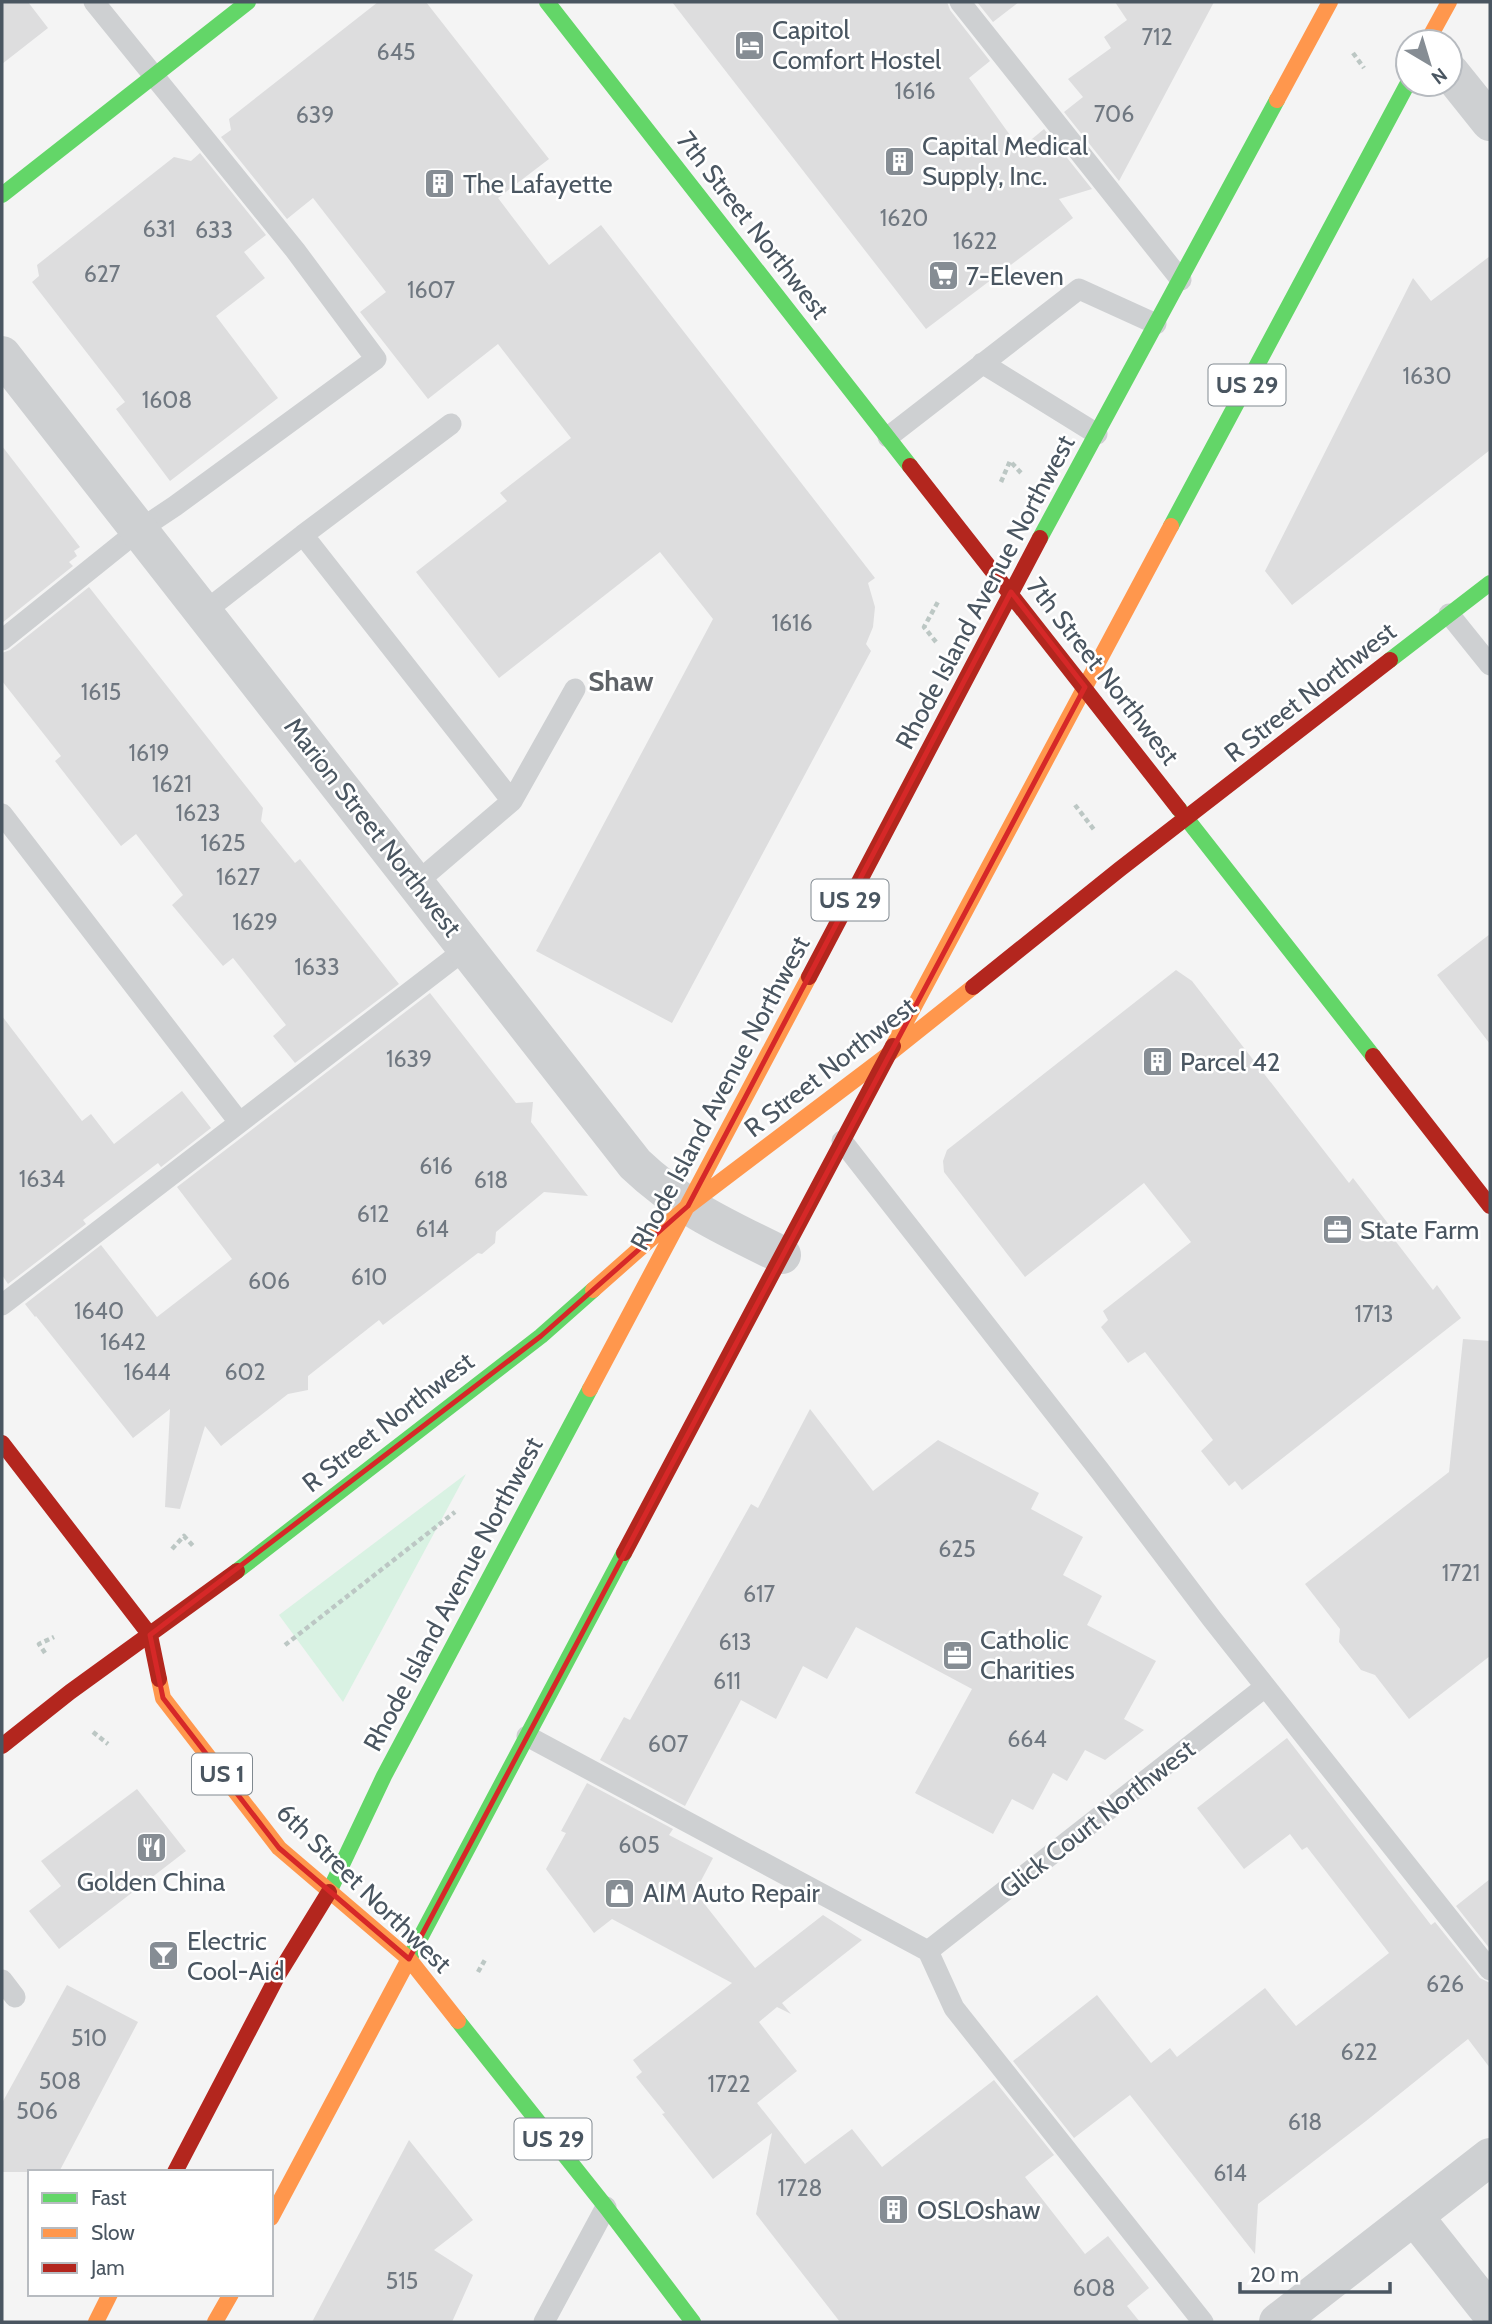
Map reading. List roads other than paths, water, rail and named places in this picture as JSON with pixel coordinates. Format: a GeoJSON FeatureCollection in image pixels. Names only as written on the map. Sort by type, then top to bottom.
{"type":"FeatureCollection","features":[{"type":"Feature","properties":{"kind":"main road"},"geometry":{"type":"LineString","coordinates":[[2,195],[248,2]]}},
{"type":"Feature","properties":{"kind":"main road","name":"7th Street Northwest"},"geometry":{"type":"LineString","coordinates":[[547,2],[1490,1206]]}},
{"type":"Feature","properties":{"kind":"main road","name":"Rhode Island Avenue Northwest"},"geometry":{"type":"LineString","coordinates":[[176,2170],[278,1975],[329,1892],[390,1764],[1011,592],[1330,2]]}},
{"type":"Feature","properties":{"kind":"main road"},"geometry":{"type":"LineString","coordinates":[[1435,28],[1449,2]]}},
{"type":"Feature","properties":{"kind":"main road","name":"US 29"},"geometry":{"type":"LineString","coordinates":[[1085,687],[1400,98]]}},
{"type":"Feature","properties":{"kind":"main road","name":"R Street Northwest"},"geometry":{"type":"LineString","coordinates":[[2,1746],[541,1336],[688,1206],[889,1054],[1120,869],[1490,583]]}},
{"type":"Feature","properties":{"kind":"main road"},"geometry":{"type":"LineString","coordinates":[[273,2214],[1085,687]]}},
{"type":"Feature","properties":{"kind":"main road","name":"6th Street Northwest"},"geometry":{"type":"LineString","coordinates":[[2,1443],[150,1635],[163,1698],[279,1848],[409,1959],[606,2207],[693,2322]]}},
{"type":"Feature","properties":{"kind":"main road"},"geometry":{"type":"LineString","coordinates":[[96,2322],[109,2296]]}},
{"type":"Feature","properties":{"kind":"main road"},"geometry":{"type":"LineString","coordinates":[[215,2322],[230,2296]]}},
{"type":"Feature","properties":{"kind":"street"},"geometry":{"type":"LineString","coordinates":[[1464,90],[1490,122]]}},
{"type":"Feature","properties":{"kind":"street","name":"Marion Street Northwest"},"geometry":{"type":"LineString","coordinates":[[2,355],[635,1164],[667,1193],[782,1255]]}},
{"type":"Feature","properties":{"kind":"street"},"geometry":{"type":"LineString","coordinates":[[1278,2322],[1490,2157]]}},
{"type":"Feature","properties":{"kind":"street"},"geometry":{"type":"LineString","coordinates":[[1414,2216],[1490,2312]]}},
{"type":"Feature","properties":{"kind":"lane"},"geometry":{"type":"LineString","coordinates":[[2,640],[139,530],[376,359],[295,250],[94,2]]}},
{"type":"Feature","properties":{"kind":"lane"},"geometry":{"type":"LineString","coordinates":[[960,2],[1181,280]]}},
{"type":"Feature","properties":{"kind":"lane"},"geometry":{"type":"LineString","coordinates":[[888,437],[1079,289],[1156,324]]}},
{"type":"Feature","properties":{"kind":"lane"},"geometry":{"type":"LineString","coordinates":[[982,363],[1097,434]]}},
{"type":"Feature","properties":{"kind":"lane"},"geometry":{"type":"LineString","coordinates":[[204,612],[451,424]]}},
{"type":"Feature","properties":{"kind":"lane"},"geometry":{"type":"LineString","coordinates":[[303,535],[512,801]]}},
{"type":"Feature","properties":{"kind":"lane"},"geometry":{"type":"LineString","coordinates":[[1450,614],[1490,665]]}},
{"type":"Feature","properties":{"kind":"lane"},"geometry":{"type":"LineString","coordinates":[[416,883],[512,801],[575,689]]}},
{"type":"Feature","properties":{"kind":"lane"},"geometry":{"type":"LineString","coordinates":[[2,814],[239,1122]]}},
{"type":"Feature","properties":{"kind":"lane"},"geometry":{"type":"LineString","coordinates":[[2,1304],[467,948]]}},
{"type":"Feature","properties":{"kind":"lane"},"geometry":{"type":"LineString","coordinates":[[842,1141],[1265,1687],[1490,1970]]}},
{"type":"Feature","properties":{"kind":"lane","name":"Glick Court Northwest"},"geometry":{"type":"LineString","coordinates":[[928,1951],[1265,1687]]}},
{"type":"Feature","properties":{"kind":"lane"},"geometry":{"type":"LineString","coordinates":[[527,1736],[928,1951],[954,2008],[1203,2322]]}},
{"type":"Feature","properties":{"kind":"lane"},"geometry":{"type":"LineString","coordinates":[[2,1980],[15,1997]]}},
{"type":"Feature","properties":{"kind":"lane"},"geometry":{"type":"LineString","coordinates":[[544,2322],[606,2207]]}},
{"type":"Feature","properties":{"kind":"place","name":"Capitol Comfort Hostel"},"geometry":{"type":"Point","coordinates":[749,45]}},
{"type":"Feature","properties":{"kind":"place","name":"Capital Medical Supply, Inc."},"geometry":{"type":"Point","coordinates":[899,161]}},
{"type":"Feature","properties":{"kind":"place","name":"The Lafayette"},"geometry":{"type":"Point","coordinates":[440,184]}},
{"type":"Feature","properties":{"kind":"place","name":"7-Eleven"},"geometry":{"type":"Point","coordinates":[943,276]}},
{"type":"Feature","properties":{"kind":"place","name":"Parcel 42"},"geometry":{"type":"Point","coordinates":[1157,1062]}},
{"type":"Feature","properties":{"kind":"place","name":"State Farm"},"geometry":{"type":"Point","coordinates":[1337,1230]}},
{"type":"Feature","properties":{"kind":"place","name":"Catholic Charities"},"geometry":{"type":"Point","coordinates":[957,1655]}},
{"type":"Feature","properties":{"kind":"place","name":"Golden China"},"geometry":{"type":"Point","coordinates":[151,1847]}},
{"type":"Feature","properties":{"kind":"place","name":"AIM Auto Repair"},"geometry":{"type":"Point","coordinates":[620,1893]}},
{"type":"Feature","properties":{"kind":"place","name":"Electric Cool-Aid"},"geometry":{"type":"Point","coordinates":[164,1956]}},
{"type":"Feature","properties":{"kind":"place","name":"OSLOshaw"},"geometry":{"type":"Point","coordinates":[894,2210]}},
{"type":"Feature","properties":{"kind":"district","name":"Shaw"},"geometry":{"type":"Point","coordinates":[621,681]}}]}
